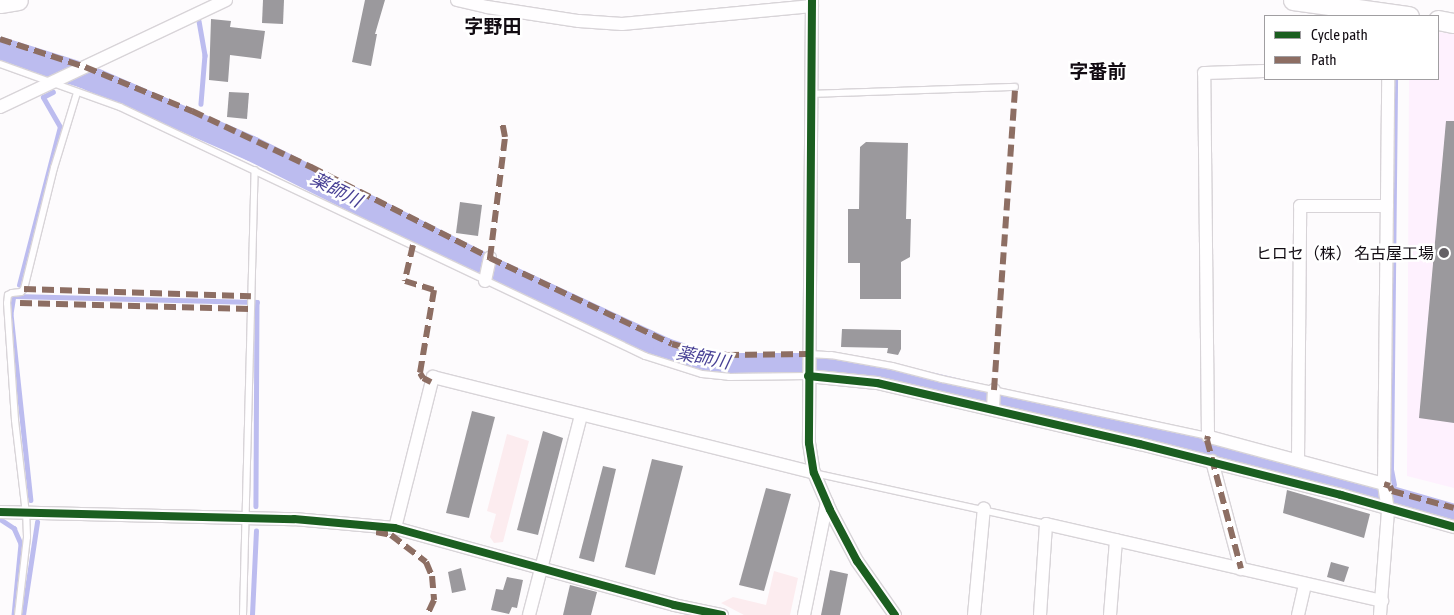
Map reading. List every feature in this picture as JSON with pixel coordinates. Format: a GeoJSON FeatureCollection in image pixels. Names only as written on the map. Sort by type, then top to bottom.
{"type":"FeatureCollection","features":[{"type":"Feature","properties":{"kind":"street"},"geometry":{"type":"LineString","coordinates":[[0,3],[18,0]]}},
{"type":"Feature","properties":{"kind":"street"},"geometry":{"type":"LineString","coordinates":[[0,107],[226,0]]}},
{"type":"Feature","properties":{"kind":"street"},"geometry":{"type":"LineString","coordinates":[[457,0],[487,7],[579,21],[622,24],[812,3],[808,444],[814,473],[826,502],[857,561],[895,615]]}},
{"type":"Feature","properties":{"kind":"street"},"geometry":{"type":"LineString","coordinates":[[1293,0],[1387,10],[1405,15]]}},
{"type":"Feature","properties":{"kind":"street"},"geometry":{"type":"LineString","coordinates":[[1439,20],[1454,23]]}},
{"type":"Feature","properties":{"kind":"street"},"geometry":{"type":"LineString","coordinates":[[1264,71],[1204,73],[1209,436],[1384,484]]}},
{"type":"Feature","properties":{"kind":"street"},"geometry":{"type":"LineString","coordinates":[[1380,615],[1388,510],[1384,484],[1388,80]]}},
{"type":"Feature","properties":{"kind":"street"},"geometry":{"type":"LineString","coordinates":[[1298,459],[1300,206],[1387,206]]}},
{"type":"Feature","properties":{"kind":"street"},"geometry":{"type":"LineString","coordinates":[[486,281],[490,258]]}},
{"type":"Feature","properties":{"kind":"street"},"geometry":{"type":"LineString","coordinates":[[808,376],[870,382],[993,409],[1212,461],[1454,528]]}},
{"type":"Feature","properties":{"kind":"street"},"geometry":{"type":"LineString","coordinates":[[395,528],[433,377],[581,416],[814,473]]}},
{"type":"Feature","properties":{"kind":"street"},"geometry":{"type":"LineString","coordinates":[[993,409],[994,390]]}},
{"type":"Feature","properties":{"kind":"street"},"geometry":{"type":"LineString","coordinates":[[529,615],[581,416]]}},
{"type":"Feature","properties":{"kind":"street"},"geometry":{"type":"LineString","coordinates":[[1212,461],[1241,570]]}},
{"type":"Feature","properties":{"kind":"street"},"geometry":{"type":"LineString","coordinates":[[804,615],[826,502]]}},
{"type":"Feature","properties":{"kind":"street"},"geometry":{"type":"LineString","coordinates":[[974,615],[984,508]]}},
{"type":"Feature","properties":{"kind":"street"},"geometry":{"type":"LineString","coordinates":[[0,512],[245,518],[395,528],[542,566],[673,610],[722,615]]}},
{"type":"Feature","properties":{"kind":"street"},"geometry":{"type":"LineString","coordinates":[[1040,615],[1046,524],[1382,601]]}},
{"type":"Feature","properties":{"kind":"street"},"geometry":{"type":"LineString","coordinates":[[1110,615],[1116,540]]}},
{"type":"Feature","properties":{"kind":"street"},"geometry":{"type":"LineString","coordinates":[[1298,615],[1305,584]]}},
{"type":"Feature","properties":{"kind":"lane"},"geometry":{"type":"LineString","coordinates":[[0,64],[120,107],[255,170],[596,335],[673,366],[702,374],[729,377],[808,376]]}},
{"type":"Feature","properties":{"kind":"lane"},"geometry":{"type":"LineString","coordinates":[[812,94],[1015,87]]}},
{"type":"Feature","properties":{"kind":"lane"},"geometry":{"type":"LineString","coordinates":[[18,615],[27,537],[15,420],[7,303],[8,295],[22,292],[24,289],[54,168],[77,92]]}},
{"type":"Feature","properties":{"kind":"lane"},"geometry":{"type":"LineString","coordinates":[[243,615],[255,170]]}},
{"type":"Feature","properties":{"kind":"lane"},"geometry":{"type":"LineString","coordinates":[[809,354],[854,358],[1209,436]]}},
{"type":"Feature","properties":{"kind":"lane"},"geometry":{"type":"LineString","coordinates":[[814,473],[984,508],[1046,524]]}},
{"type":"Feature","properties":{"kind":"shaded area"},"geometry":{"type":"Polygon","coordinates":[[[1439,32],[1454,34],[1454,488],[1407,476],[1409,80],[1439,80],[1439,32]]]}},
{"type":"Feature","properties":{"kind":"shaded area"},"geometry":{"type":"Polygon","coordinates":[[[507,434],[529,441],[503,542],[494,543],[490,537],[496,514],[487,511],[507,434]]]}},
{"type":"Feature","properties":{"kind":"shaded area"},"geometry":{"type":"Polygon","coordinates":[[[774,571],[798,578],[790,615],[744,615],[721,603],[733,597],[766,605],[774,571]]]}},
{"type":"Feature","properties":{"kind":"building"},"geometry":{"type":"Polygon","coordinates":[[[263,0],[284,0],[283,24],[262,23],[263,0]]]}},
{"type":"Feature","properties":{"kind":"building"},"geometry":{"type":"Polygon","coordinates":[[[365,0],[385,0],[375,34],[377,34],[371,66],[352,62],[365,0]]]}},
{"type":"Feature","properties":{"kind":"building"},"geometry":{"type":"Polygon","coordinates":[[[211,19],[231,21],[230,27],[265,31],[261,59],[230,55],[228,82],[209,80],[211,19]]]}},
{"type":"Feature","properties":{"kind":"building"},"geometry":{"type":"Polygon","coordinates":[[[229,92],[249,93],[247,119],[227,117],[229,92]]]}},
{"type":"Feature","properties":{"kind":"building","name":"ヒロセ（株） 名古屋工場"},"geometry":{"type":"Polygon","coordinates":[[[1446,121],[1454,121],[1454,423],[1419,418],[1446,121]]]}},
{"type":"Feature","properties":{"kind":"building"},"geometry":{"type":"Polygon","coordinates":[[[866,142],[908,143],[906,219],[911,219],[910,257],[901,262],[901,299],[860,299],[860,263],[848,263],[848,209],[859,209],[860,147],[866,142]]]}},
{"type":"Feature","properties":{"kind":"building"},"geometry":{"type":"Polygon","coordinates":[[[460,202],[482,205],[478,236],[456,233],[460,202]]]}},
{"type":"Feature","properties":{"kind":"building"},"geometry":{"type":"Polygon","coordinates":[[[842,329],[901,330],[901,349],[898,355],[887,353],[888,348],[841,347],[842,329]]]}},
{"type":"Feature","properties":{"kind":"building"},"geometry":{"type":"Polygon","coordinates":[[[472,411],[495,417],[469,518],[446,513],[472,411]]]}},
{"type":"Feature","properties":{"kind":"building"},"geometry":{"type":"Polygon","coordinates":[[[543,431],[563,438],[538,535],[517,530],[543,431]]]}},
{"type":"Feature","properties":{"kind":"building"},"geometry":{"type":"Polygon","coordinates":[[[652,459],[683,466],[655,575],[625,567],[652,459]]]}},
{"type":"Feature","properties":{"kind":"building"},"geometry":{"type":"Polygon","coordinates":[[[603,466],[616,469],[594,562],[579,558],[603,466]]]}},
{"type":"Feature","properties":{"kind":"building"},"geometry":{"type":"Polygon","coordinates":[[[766,488],[791,494],[764,591],[739,585],[766,488]]]}},
{"type":"Feature","properties":{"kind":"building"},"geometry":{"type":"Polygon","coordinates":[[[1287,490],[1370,514],[1364,538],[1283,513],[1287,490]]]}},
{"type":"Feature","properties":{"kind":"building"},"geometry":{"type":"Polygon","coordinates":[[[1331,562],[1349,567],[1344,582],[1327,577],[1331,562]]]}},
{"type":"Feature","properties":{"kind":"building"},"geometry":{"type":"Polygon","coordinates":[[[461,568],[466,590],[452,593],[448,572],[461,568]]]}},
{"type":"Feature","properties":{"kind":"building"},"geometry":{"type":"Polygon","coordinates":[[[830,570],[848,574],[840,615],[821,615],[830,570]]]}},
{"type":"Feature","properties":{"kind":"building"},"geometry":{"type":"Polygon","coordinates":[[[507,577],[523,580],[517,608],[512,607],[509,614],[491,610],[496,589],[503,590],[507,577]]]}},
{"type":"Feature","properties":{"kind":"building"},"geometry":{"type":"Polygon","coordinates":[[[570,585],[597,592],[591,615],[563,615],[570,585]]]}},
{"type":"Feature","properties":{"kind":"waterway"},"geometry":{"type":"LineString","coordinates":[[199,21],[205,55],[201,104]]}},
{"type":"Feature","properties":{"kind":"waterway","name":"薬師川"},"geometry":{"type":"LineString","coordinates":[[0,49],[83,75],[251,148],[500,273],[665,350],[689,358],[732,365],[826,365],[877,372],[1276,465],[1454,516]]}},
{"type":"Feature","properties":{"kind":"waterway","name":"薬師川"},"geometry":{"type":"LineString","coordinates":[[77,78],[83,75]]}},
{"type":"Feature","properties":{"kind":"waterway"},"geometry":{"type":"LineString","coordinates":[[1394,485],[1391,469],[1395,80]]}},
{"type":"Feature","properties":{"kind":"waterway"},"geometry":{"type":"LineString","coordinates":[[19,285],[60,127],[43,97],[53,92]]}},
{"type":"Feature","properties":{"kind":"waterway","name":"薬師川"},"geometry":{"type":"LineString","coordinates":[[194,123],[196,117]]}},
{"type":"Feature","properties":{"kind":"waterway"},"geometry":{"type":"LineString","coordinates":[[14,295],[11,314],[31,500]]}},
{"type":"Feature","properties":{"kind":"waterway"},"geometry":{"type":"LineString","coordinates":[[14,296],[257,302],[256,506]]}},
{"type":"Feature","properties":{"kind":"waterway"},"geometry":{"type":"LineString","coordinates":[[0,519],[14,528],[21,544],[14,615]]}},
{"type":"Feature","properties":{"kind":"waterway"},"geometry":{"type":"LineString","coordinates":[[23,615],[37,522]]}},
{"type":"Feature","properties":{"kind":"waterway"},"geometry":{"type":"LineString","coordinates":[[252,615],[256,531]]}},
{"type":"Feature","properties":{"kind":"marked path"},"geometry":{"type":"LineString","coordinates":[[0,39],[85,67],[192,111],[311,167],[490,258],[672,344],[698,351],[727,355],[809,354]]}},
{"type":"Feature","properties":{"kind":"marked path"},"geometry":{"type":"LineString","coordinates":[[994,390],[1015,87]]}},
{"type":"Feature","properties":{"kind":"marked path"},"geometry":{"type":"LineString","coordinates":[[490,258],[505,137],[502,122]]}},
{"type":"Feature","properties":{"kind":"marked path"},"geometry":{"type":"LineString","coordinates":[[413,245],[405,281],[434,290],[420,373],[423,378],[431,382]]}},
{"type":"Feature","properties":{"kind":"marked path"},"geometry":{"type":"LineString","coordinates":[[24,289],[251,296]]}},
{"type":"Feature","properties":{"kind":"marked path"},"geometry":{"type":"LineString","coordinates":[[20,303],[250,309]]}},
{"type":"Feature","properties":{"kind":"marked path"},"geometry":{"type":"LineString","coordinates":[[1208,436],[1207,440],[1241,569]]}},
{"type":"Feature","properties":{"kind":"marked path"},"geometry":{"type":"LineString","coordinates":[[1384,484],[1390,486],[1392,491],[1454,508]]}},
{"type":"Feature","properties":{"kind":"marked path"},"geometry":{"type":"LineString","coordinates":[[376,532],[391,535],[426,562],[432,576],[434,600],[427,615]]}},
{"type":"Feature","properties":{"kind":"cycle path"},"geometry":{"type":"LineString","coordinates":[[812,0],[809,443],[814,473],[830,510],[857,561],[895,615]]}},
{"type":"Feature","properties":{"kind":"cycle path"},"geometry":{"type":"LineString","coordinates":[[808,376],[877,383],[1140,444],[1341,495],[1454,527]]}},
{"type":"Feature","properties":{"kind":"cycle path"},"geometry":{"type":"LineString","coordinates":[[0,512],[294,519],[395,528],[674,605],[722,615]]}},
{"type":"Feature","properties":{"kind":"place","name":"ヒロセ（株） 名古屋工場"},"geometry":{"type":"Point","coordinates":[1444,253]}},
{"type":"Feature","properties":{"kind":"district","name":"字野田"},"geometry":{"type":"Point","coordinates":[493,27]}},
{"type":"Feature","properties":{"kind":"district","name":"字番前"},"geometry":{"type":"Point","coordinates":[1098,72]}}]}
